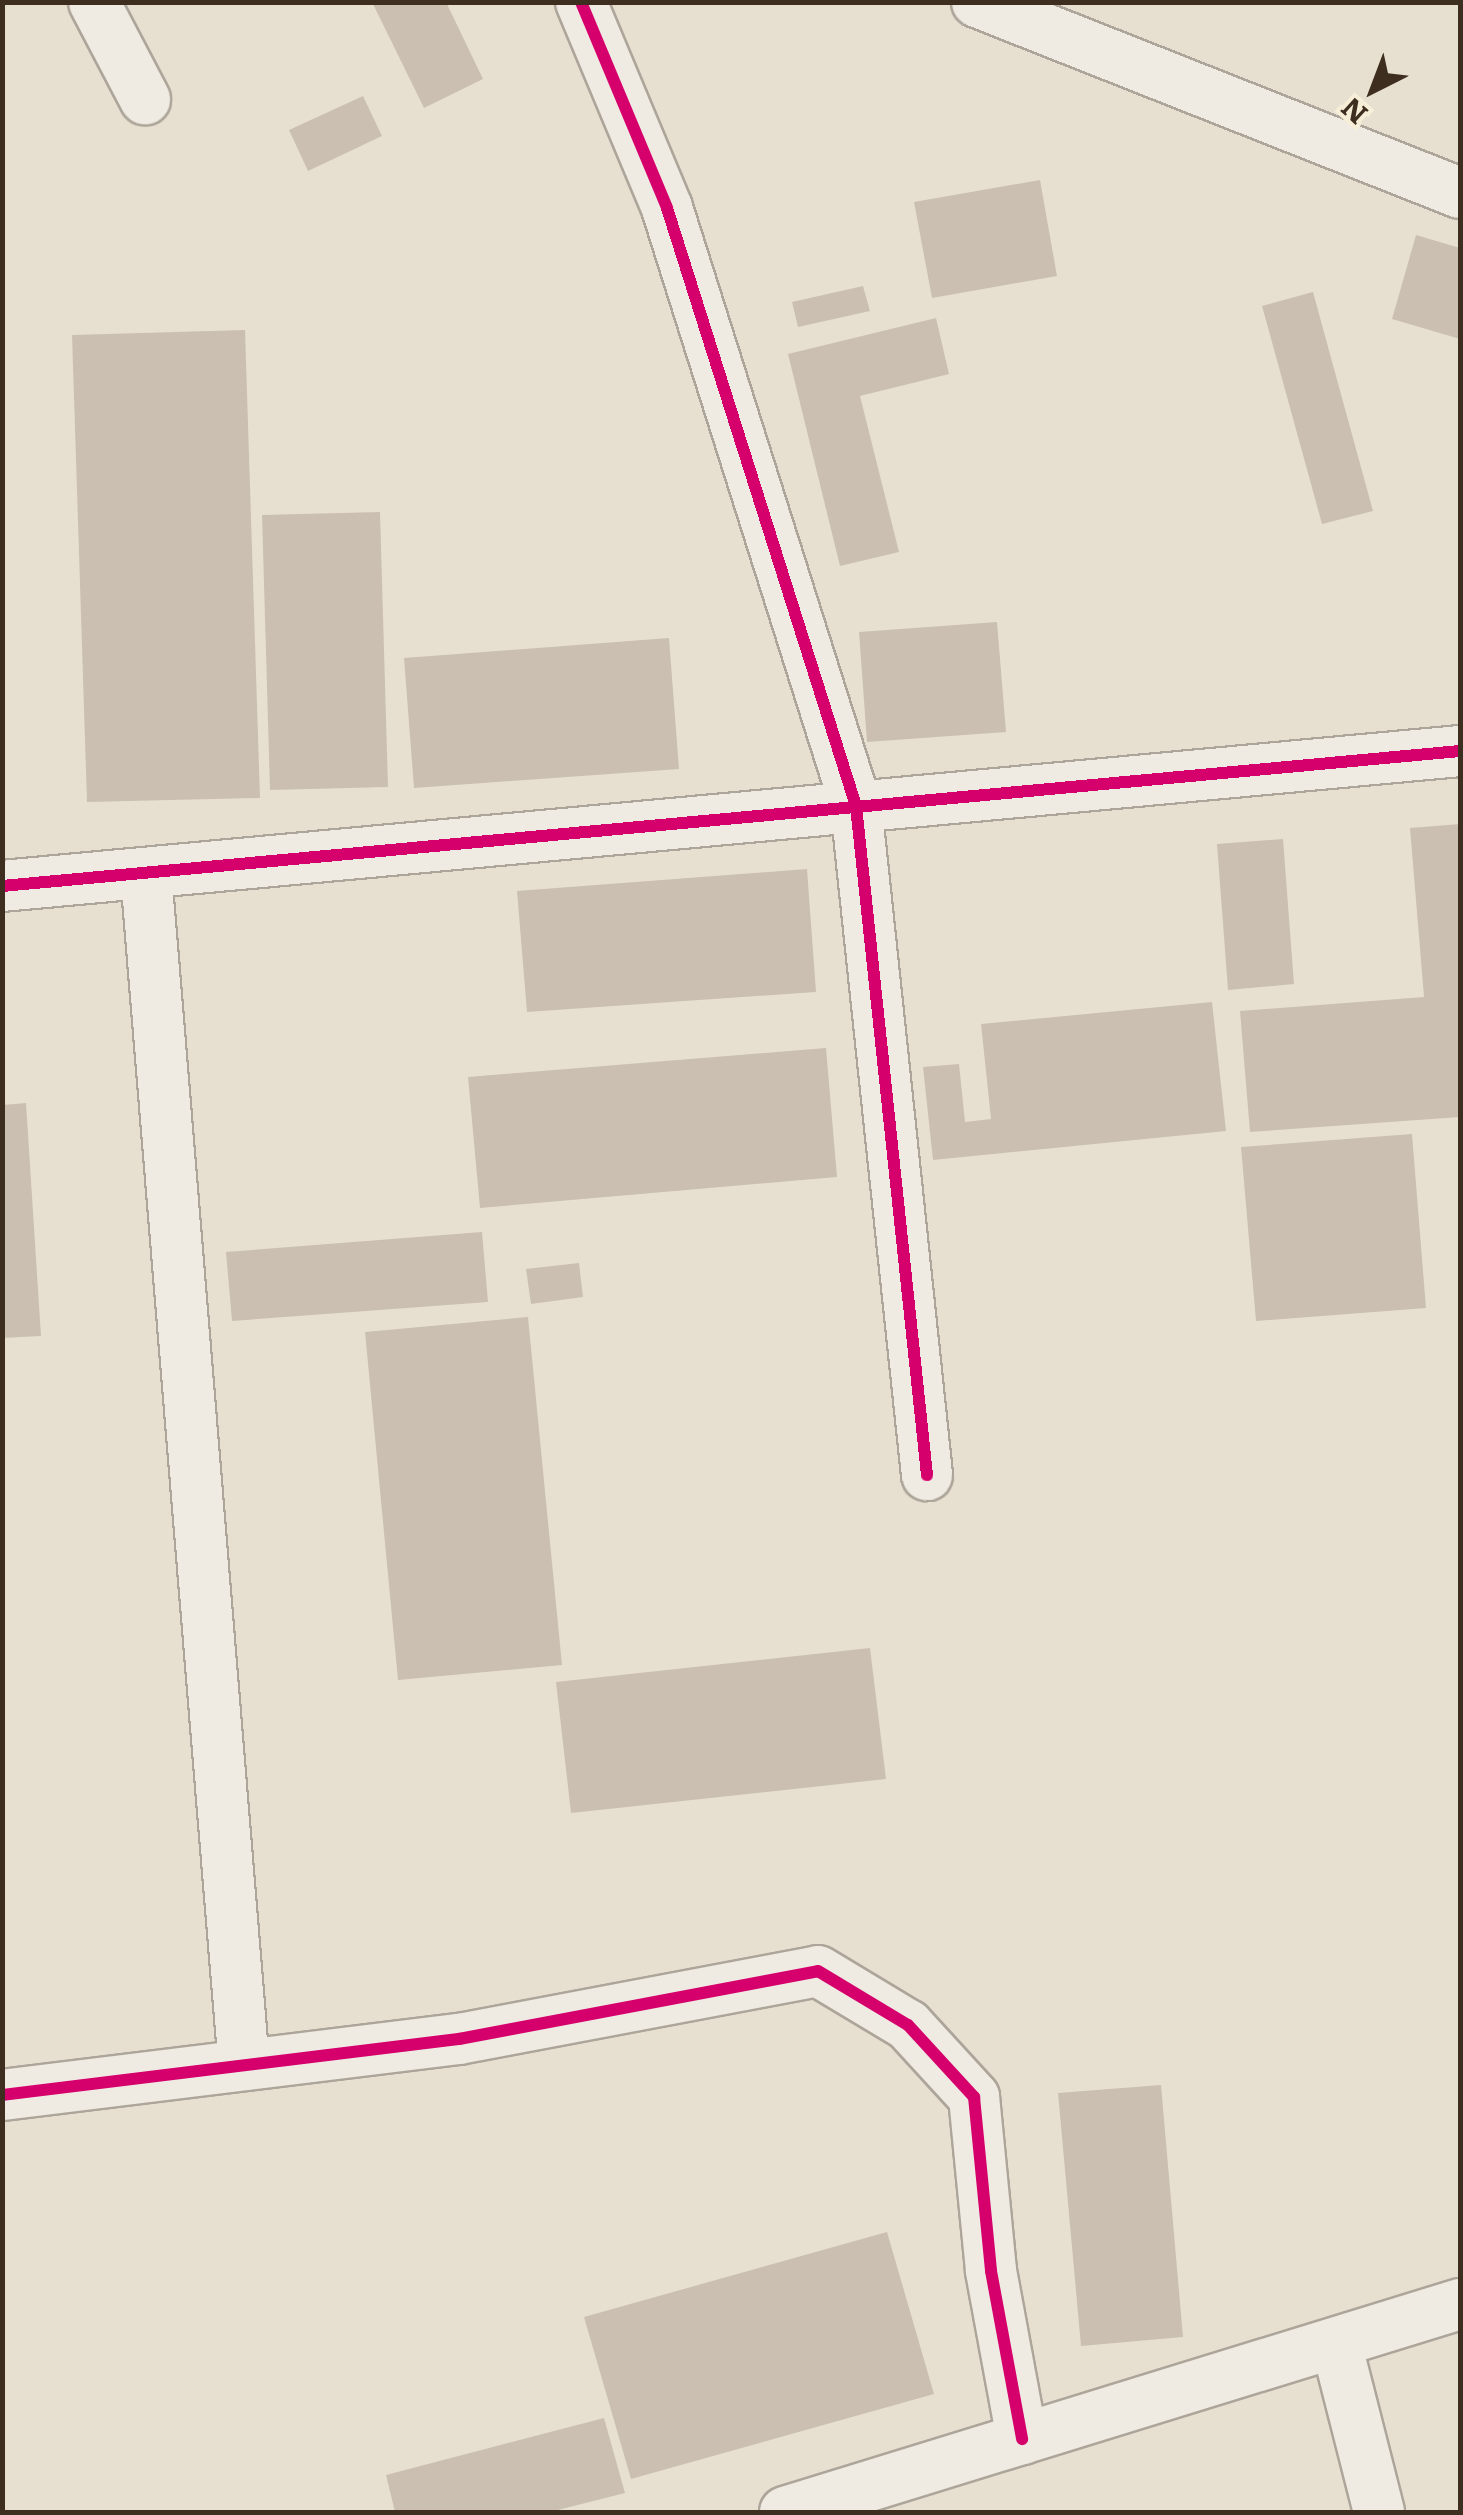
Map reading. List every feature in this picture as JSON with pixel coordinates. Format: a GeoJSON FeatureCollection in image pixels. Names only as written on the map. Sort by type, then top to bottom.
{"type":"FeatureCollection","features":[{"type":"Feature","properties":{"kind":"street"},"geometry":{"type":"LineString","coordinates":[[94,2],[145,99]]}},
{"type":"Feature","properties":{"kind":"street"},"geometry":{"type":"LineString","coordinates":[[581,2],[667,208],[856,806],[928,1475]]}},
{"type":"Feature","properties":{"kind":"street"},"geometry":{"type":"LineString","coordinates":[[978,2],[1460,193]]}},
{"type":"Feature","properties":{"kind":"street"},"geometry":{"type":"LineString","coordinates":[[2,886],[1460,751]]}},
{"type":"Feature","properties":{"kind":"street"},"geometry":{"type":"LineString","coordinates":[[146,874],[244,2065]]}},
{"type":"Feature","properties":{"kind":"street"},"geometry":{"type":"LineString","coordinates":[[2,2095],[459,2040],[818,1971],[908,2025],[974,2098],[991,2271],[1022,2439]]}},
{"type":"Feature","properties":{"kind":"street"},"geometry":{"type":"LineString","coordinates":[[785,2512],[1460,2304]]}},
{"type":"Feature","properties":{"kind":"street"},"geometry":{"type":"LineString","coordinates":[[1336,2342],[1379,2512]]}},
{"type":"Feature","properties":{"kind":"building"},"geometry":{"type":"Polygon","coordinates":[[[372,2],[446,2],[483,79],[424,108],[372,2]]]}},
{"type":"Feature","properties":{"kind":"building"},"geometry":{"type":"Polygon","coordinates":[[[363,96],[382,136],[308,171],[289,130],[363,96]]]}},
{"type":"Feature","properties":{"kind":"building"},"geometry":{"type":"Polygon","coordinates":[[[1040,180],[1057,276],[932,298],[914,202],[1040,180]]]}},
{"type":"Feature","properties":{"kind":"building"},"geometry":{"type":"Polygon","coordinates":[[[1416,235],[1460,248],[1460,339],[1392,319],[1416,235]]]}},
{"type":"Feature","properties":{"kind":"building"},"geometry":{"type":"Polygon","coordinates":[[[863,286],[870,311],[798,327],[792,302],[863,286]]]}},
{"type":"Feature","properties":{"kind":"building"},"geometry":{"type":"Polygon","coordinates":[[[1313,292],[1373,511],[1322,524],[1262,306],[1313,292]]]}},
{"type":"Feature","properties":{"kind":"building"},"geometry":{"type":"Polygon","coordinates":[[[936,318],[949,374],[860,396],[899,552],[840,566],[788,354],[936,318]]]}},
{"type":"Feature","properties":{"kind":"building"},"geometry":{"type":"Polygon","coordinates":[[[245,330],[260,798],[87,802],[72,335],[245,330]]]}},
{"type":"Feature","properties":{"kind":"building"},"geometry":{"type":"Polygon","coordinates":[[[380,512],[388,787],[270,790],[262,515],[380,512]]]}},
{"type":"Feature","properties":{"kind":"building"},"geometry":{"type":"Polygon","coordinates":[[[997,622],[1006,732],[867,742],[859,632],[997,622]]]}},
{"type":"Feature","properties":{"kind":"building"},"geometry":{"type":"Polygon","coordinates":[[[669,638],[679,769],[414,788],[404,658],[669,638]]]}},
{"type":"Feature","properties":{"kind":"building"},"geometry":{"type":"Polygon","coordinates":[[[1460,824],[1460,1117],[1250,1132],[1240,1011],[1424,997],[1410,828],[1460,824]]]}},
{"type":"Feature","properties":{"kind":"building"},"geometry":{"type":"Polygon","coordinates":[[[1283,839],[1294,984],[1228,990],[1217,844],[1283,839]]]}},
{"type":"Feature","properties":{"kind":"building"},"geometry":{"type":"Polygon","coordinates":[[[807,869],[816,992],[527,1012],[517,891],[807,869]]]}},
{"type":"Feature","properties":{"kind":"building"},"geometry":{"type":"Polygon","coordinates":[[[1212,1002],[1226,1131],[933,1160],[923,1067],[959,1064],[965,1122],[991,1119],[981,1024],[1212,1002]]]}},
{"type":"Feature","properties":{"kind":"building"},"geometry":{"type":"Polygon","coordinates":[[[826,1048],[837,1177],[480,1208],[468,1077],[826,1048]]]}},
{"type":"Feature","properties":{"kind":"building"},"geometry":{"type":"Polygon","coordinates":[[[26,1103],[41,1336],[2,1338],[2,1105],[26,1103]]]}},
{"type":"Feature","properties":{"kind":"building"},"geometry":{"type":"Polygon","coordinates":[[[1412,1134],[1426,1308],[1256,1321],[1241,1147],[1412,1134]]]}},
{"type":"Feature","properties":{"kind":"building"},"geometry":{"type":"Polygon","coordinates":[[[482,1232],[488,1302],[232,1321],[226,1252],[482,1232]]]}},
{"type":"Feature","properties":{"kind":"building"},"geometry":{"type":"Polygon","coordinates":[[[579,1263],[583,1297],[531,1304],[526,1269],[579,1263]]]}},
{"type":"Feature","properties":{"kind":"building"},"geometry":{"type":"Polygon","coordinates":[[[528,1317],[562,1665],[398,1680],[365,1332],[528,1317]]]}},
{"type":"Feature","properties":{"kind":"building"},"geometry":{"type":"Polygon","coordinates":[[[870,1648],[886,1779],[571,1813],[556,1682],[870,1648]]]}},
{"type":"Feature","properties":{"kind":"building"},"geometry":{"type":"Polygon","coordinates":[[[1161,2085],[1183,2337],[1081,2346],[1058,2093],[1161,2085]]]}},
{"type":"Feature","properties":{"kind":"building"},"geometry":{"type":"Polygon","coordinates":[[[887,2232],[934,2394],[631,2479],[584,2317],[887,2232]]]}},
{"type":"Feature","properties":{"kind":"building"},"geometry":{"type":"Polygon","coordinates":[[[604,2418],[625,2493],[550,2512],[395,2512],[386,2475],[604,2418]]]}},
{"type":"Feature","properties":{"kind":"cycle path"},"geometry":{"type":"LineString","coordinates":[[581,2],[667,208],[856,806],[927,1475]]}},
{"type":"Feature","properties":{"kind":"cycle path"},"geometry":{"type":"LineString","coordinates":[[2,886],[1460,751]]}},
{"type":"Feature","properties":{"kind":"cycle path"},"geometry":{"type":"LineString","coordinates":[[2,2095],[459,2039],[818,1971],[908,2025],[974,2097],[991,2271],[1022,2439]]}}]}
